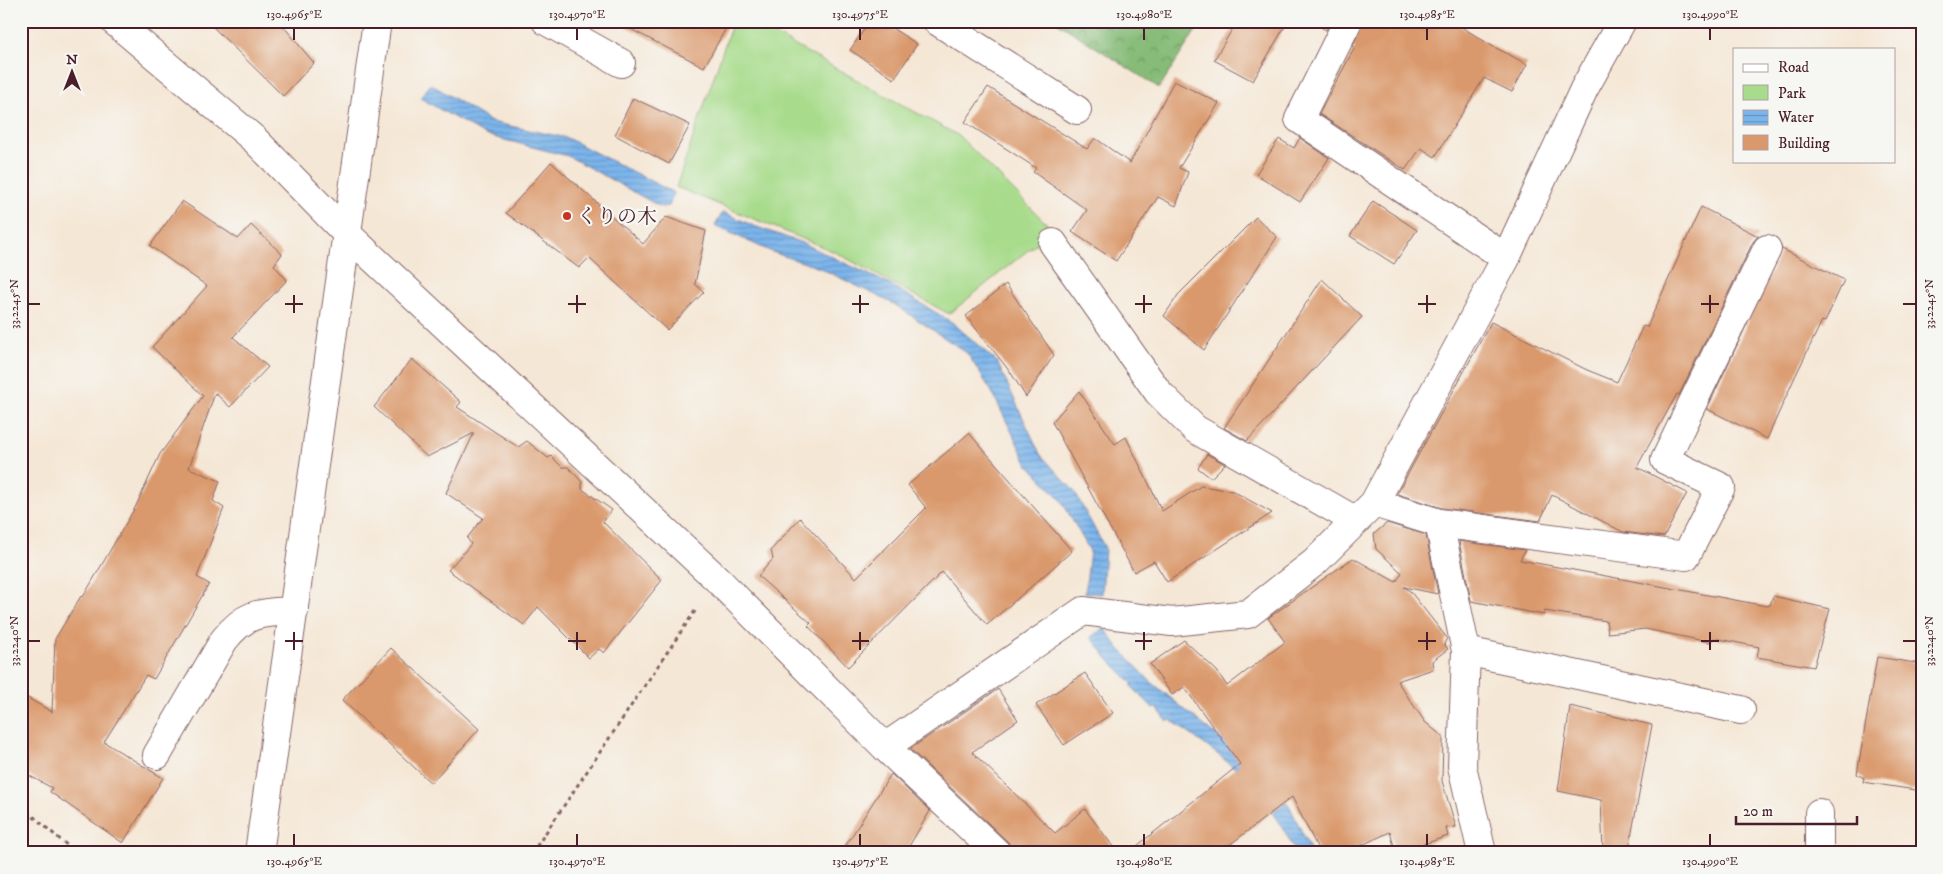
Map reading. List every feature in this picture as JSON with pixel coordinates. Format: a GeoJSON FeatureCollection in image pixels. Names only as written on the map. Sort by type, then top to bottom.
{"type":"FeatureCollection","features":[{"type":"Feature","properties":{"kind":"street"},"geometry":{"type":"LineString","coordinates":[[114,21],[255,140],[348,234],[717,579],[989,850]]}},
{"type":"Feature","properties":{"kind":"street"},"geometry":{"type":"LineString","coordinates":[[259,853],[377,21]]}},
{"type":"Feature","properties":{"kind":"street"},"geometry":{"type":"LineString","coordinates":[[546,21],[621,63]]}},
{"type":"Feature","properties":{"kind":"street"},"geometry":{"type":"LineString","coordinates":[[937,21],[1077,110]]}},
{"type":"Feature","properties":{"kind":"street"},"geometry":{"type":"LineString","coordinates":[[1348,21],[1299,119],[1506,258]]}},
{"type":"Feature","properties":{"kind":"street"},"geometry":{"type":"LineString","coordinates":[[885,748],[1083,611],[1172,622],[1248,614],[1315,562],[1365,512],[1506,258],[1584,89],[1622,21]]}},
{"type":"Feature","properties":{"kind":"street"},"geometry":{"type":"LineString","coordinates":[[1054,243],[1158,392],[1194,429],[1365,512],[1686,556],[1721,487],[1665,460],[1767,249]]}},
{"type":"Feature","properties":{"kind":"street"},"geometry":{"type":"LineString","coordinates":[[1439,523],[1466,651],[1462,766],[1482,853]]}},
{"type":"Feature","properties":{"kind":"street"},"geometry":{"type":"LineString","coordinates":[[157,755],[224,640],[235,625],[257,613],[294,611]]}},
{"type":"Feature","properties":{"kind":"street"},"geometry":{"type":"LineString","coordinates":[[1466,651],[1741,710]]}},
{"type":"Feature","properties":{"kind":"street"},"geometry":{"type":"LineString","coordinates":[[1819,813],[1819,853]]}},
{"type":"Feature","properties":{"kind":"path"},"geometry":{"type":"LineString","coordinates":[[532,853],[717,579]]}},
{"type":"Feature","properties":{"kind":"path"},"geometry":{"type":"LineString","coordinates":[[21,806],[76,853]]}},
{"type":"Feature","properties":{"kind":"green space"},"geometry":{"type":"Polygon","coordinates":[[[733,21],[750,21],[959,136],[1053,230],[949,314],[835,252],[676,187],[733,21]]]}},
{"type":"Feature","properties":{"kind":"green space"},"geometry":{"type":"Polygon","coordinates":[[[1055,21],[1202,21],[1159,88],[1055,21]]]}},
{"type":"Feature","properties":{"kind":"water"},"geometry":{"type":"Polygon","coordinates":[[[431,84],[491,122],[567,138],[674,193],[669,206],[661,207],[568,156],[485,135],[420,98],[431,84]]]}},
{"type":"Feature","properties":{"kind":"water"},"geometry":{"type":"Polygon","coordinates":[[[723,212],[754,226],[805,244],[889,284],[953,323],[997,362],[1040,454],[1074,491],[1105,548],[1102,594],[1085,593],[1090,551],[1061,500],[1027,463],[992,392],[967,353],[894,304],[820,268],[772,252],[715,226],[723,212]]]}},
{"type":"Feature","properties":{"kind":"water"},"geometry":{"type":"Polygon","coordinates":[[[1102,629],[1106,630],[1118,647],[1150,681],[1251,764],[1289,805],[1312,853],[1296,853],[1283,828],[1263,798],[1248,781],[1205,745],[1171,720],[1167,721],[1157,708],[1153,708],[1132,687],[1132,683],[1110,661],[1091,637],[1102,629]]]}},
{"type":"Feature","properties":{"kind":"building"},"geometry":{"type":"Polygon","coordinates":[[[207,21],[279,21],[314,63],[283,96],[207,21]]]}},
{"type":"Feature","properties":{"kind":"building"},"geometry":{"type":"Polygon","coordinates":[[[615,21],[730,21],[704,67],[615,21]]]}},
{"type":"Feature","properties":{"kind":"building"},"geometry":{"type":"Polygon","coordinates":[[[870,21],[881,21],[917,44],[894,79],[850,50],[870,21]]]}},
{"type":"Feature","properties":{"kind":"building"},"geometry":{"type":"Polygon","coordinates":[[[1237,21],[1288,21],[1253,81],[1214,60],[1237,21]]]}},
{"type":"Feature","properties":{"kind":"building"},"geometry":{"type":"Polygon","coordinates":[[[1310,21],[1330,21],[1326,30],[1310,21]]]}},
{"type":"Feature","properties":{"kind":"building"},"geometry":{"type":"Polygon","coordinates":[[[1363,21],[1452,21],[1492,46],[1527,64],[1512,92],[1484,78],[1435,157],[1421,148],[1405,170],[1319,114],[1355,47],[1353,46],[1363,21]]]}},
{"type":"Feature","properties":{"kind":"building"},"geometry":{"type":"Polygon","coordinates":[[[1174,81],[1219,103],[1179,168],[1188,172],[1176,206],[1158,197],[1116,261],[1072,232],[1087,210],[1033,172],[1036,168],[965,122],[988,87],[1087,149],[1095,138],[1130,163],[1174,81]]]}},
{"type":"Feature","properties":{"kind":"building"},"geometry":{"type":"Polygon","coordinates":[[[633,98],[690,125],[669,164],[615,135],[633,98]]]}},
{"type":"Feature","properties":{"kind":"building"},"geometry":{"type":"Polygon","coordinates":[[[1300,138],[1329,158],[1300,202],[1256,174],[1279,139],[1294,148],[1300,138]]]}},
{"type":"Feature","properties":{"kind":"building"},"geometry":{"type":"Polygon","coordinates":[[[551,162],[643,244],[666,217],[706,231],[695,284],[704,292],[667,330],[589,258],[579,268],[506,213],[551,162]]]}},
{"type":"Feature","properties":{"kind":"building"},"geometry":{"type":"Polygon","coordinates":[[[182,201],[238,239],[251,225],[282,254],[274,265],[287,280],[233,337],[268,367],[230,407],[215,393],[189,468],[220,481],[213,501],[224,508],[197,577],[209,584],[154,679],[146,675],[104,742],[163,778],[123,843],[50,792],[52,788],[21,771],[21,694],[52,712],[55,639],[81,596],[83,597],[136,506],[160,454],[203,396],[152,347],[207,286],[150,246],[182,201]]]}},
{"type":"Feature","properties":{"kind":"building"},"geometry":{"type":"Polygon","coordinates":[[[1373,201],[1417,230],[1394,264],[1350,236],[1373,201]]]}},
{"type":"Feature","properties":{"kind":"building"},"geometry":{"type":"Polygon","coordinates":[[[1701,207],[1758,236],[1753,242],[1679,395],[1677,394],[1637,467],[1687,493],[1664,537],[1623,532],[1552,495],[1540,521],[1442,508],[1397,494],[1491,322],[1587,370],[1617,382],[1643,326],[1647,327],[1701,207]]]}},
{"type":"Feature","properties":{"kind":"building"},"geometry":{"type":"Polygon","coordinates":[[[1256,217],[1277,237],[1204,350],[1164,316],[1178,295],[1256,217]]]}},
{"type":"Feature","properties":{"kind":"building"},"geometry":{"type":"Polygon","coordinates":[[[1782,249],[1844,280],[1825,322],[1822,321],[1767,439],[1707,409],[1782,249]]]}},
{"type":"Feature","properties":{"kind":"building"},"geometry":{"type":"Polygon","coordinates":[[[1322,279],[1362,317],[1247,441],[1224,428],[1322,279]]]}},
{"type":"Feature","properties":{"kind":"building"},"geometry":{"type":"Polygon","coordinates":[[[1006,284],[1054,355],[1026,397],[1011,373],[966,316],[1006,284]]]}},
{"type":"Feature","properties":{"kind":"building"},"geometry":{"type":"Polygon","coordinates":[[[412,359],[461,402],[457,407],[518,447],[527,441],[548,458],[551,456],[562,467],[568,467],[582,482],[582,489],[612,510],[603,522],[662,580],[604,653],[599,649],[589,658],[538,607],[524,625],[448,570],[471,544],[467,538],[483,518],[446,493],[474,433],[427,457],[374,407],[412,359]]]}},
{"type":"Feature","properties":{"kind":"building"},"geometry":{"type":"Polygon","coordinates":[[[1079,391],[1115,444],[1126,437],[1162,511],[1201,486],[1233,491],[1272,513],[1167,582],[1154,561],[1134,572],[1052,422],[1079,391]]]}},
{"type":"Feature","properties":{"kind":"building"},"geometry":{"type":"Polygon","coordinates":[[[969,433],[1072,551],[987,625],[942,572],[848,667],[808,626],[811,623],[758,576],[773,559],[771,550],[800,518],[856,578],[926,508],[908,485],[969,433]]]}},
{"type":"Feature","properties":{"kind":"building"},"geometry":{"type":"Polygon","coordinates":[[[1207,454],[1225,464],[1211,478],[1198,468],[1207,454]]]}},
{"type":"Feature","properties":{"kind":"building"},"geometry":{"type":"Polygon","coordinates":[[[1387,523],[1426,535],[1438,594],[1404,587],[1410,591],[1447,638],[1444,644],[1448,649],[1432,661],[1433,669],[1397,681],[1425,722],[1443,737],[1442,781],[1456,827],[1446,828],[1448,836],[1396,853],[1390,832],[1345,853],[1320,853],[1292,797],[1219,853],[1128,853],[1240,764],[1184,687],[1172,695],[1150,664],[1184,640],[1217,671],[1227,686],[1285,642],[1268,618],[1353,558],[1396,582],[1402,573],[1376,549],[1374,534],[1387,523]]]}},
{"type":"Feature","properties":{"kind":"building"},"geometry":{"type":"Polygon","coordinates":[[[1459,541],[1525,550],[1520,560],[1767,606],[1770,605],[1773,596],[1830,609],[1814,667],[1757,657],[1759,647],[1714,638],[1709,642],[1645,629],[1608,633],[1606,621],[1545,611],[1544,615],[1471,601],[1459,541]]]}},
{"type":"Feature","properties":{"kind":"building"},"geometry":{"type":"Polygon","coordinates":[[[391,648],[479,729],[431,783],[342,700],[391,648]]]}},
{"type":"Feature","properties":{"kind":"building"},"geometry":{"type":"Polygon","coordinates":[[[1877,657],[1922,664],[1922,791],[1863,782],[1864,778],[1857,774],[1877,657]]]}},
{"type":"Feature","properties":{"kind":"building"},"geometry":{"type":"Polygon","coordinates":[[[1085,673],[1113,713],[1064,745],[1036,705],[1085,673]]]}},
{"type":"Feature","properties":{"kind":"building"},"geometry":{"type":"Polygon","coordinates":[[[998,689],[1018,720],[972,752],[1055,833],[1085,809],[1118,853],[1014,853],[1008,842],[910,749],[998,689]]]}},
{"type":"Feature","properties":{"kind":"building"},"geometry":{"type":"Polygon","coordinates":[[[1570,706],[1652,725],[1628,853],[1603,853],[1601,800],[1558,791],[1570,706]]]}},
{"type":"Feature","properties":{"kind":"building"},"geometry":{"type":"Polygon","coordinates":[[[891,774],[930,811],[905,853],[841,853],[891,774]]]}},
{"type":"Feature","properties":{"kind":"place","name":"くりの木"},"geometry":{"type":"Point","coordinates":[567,216]}}]}
